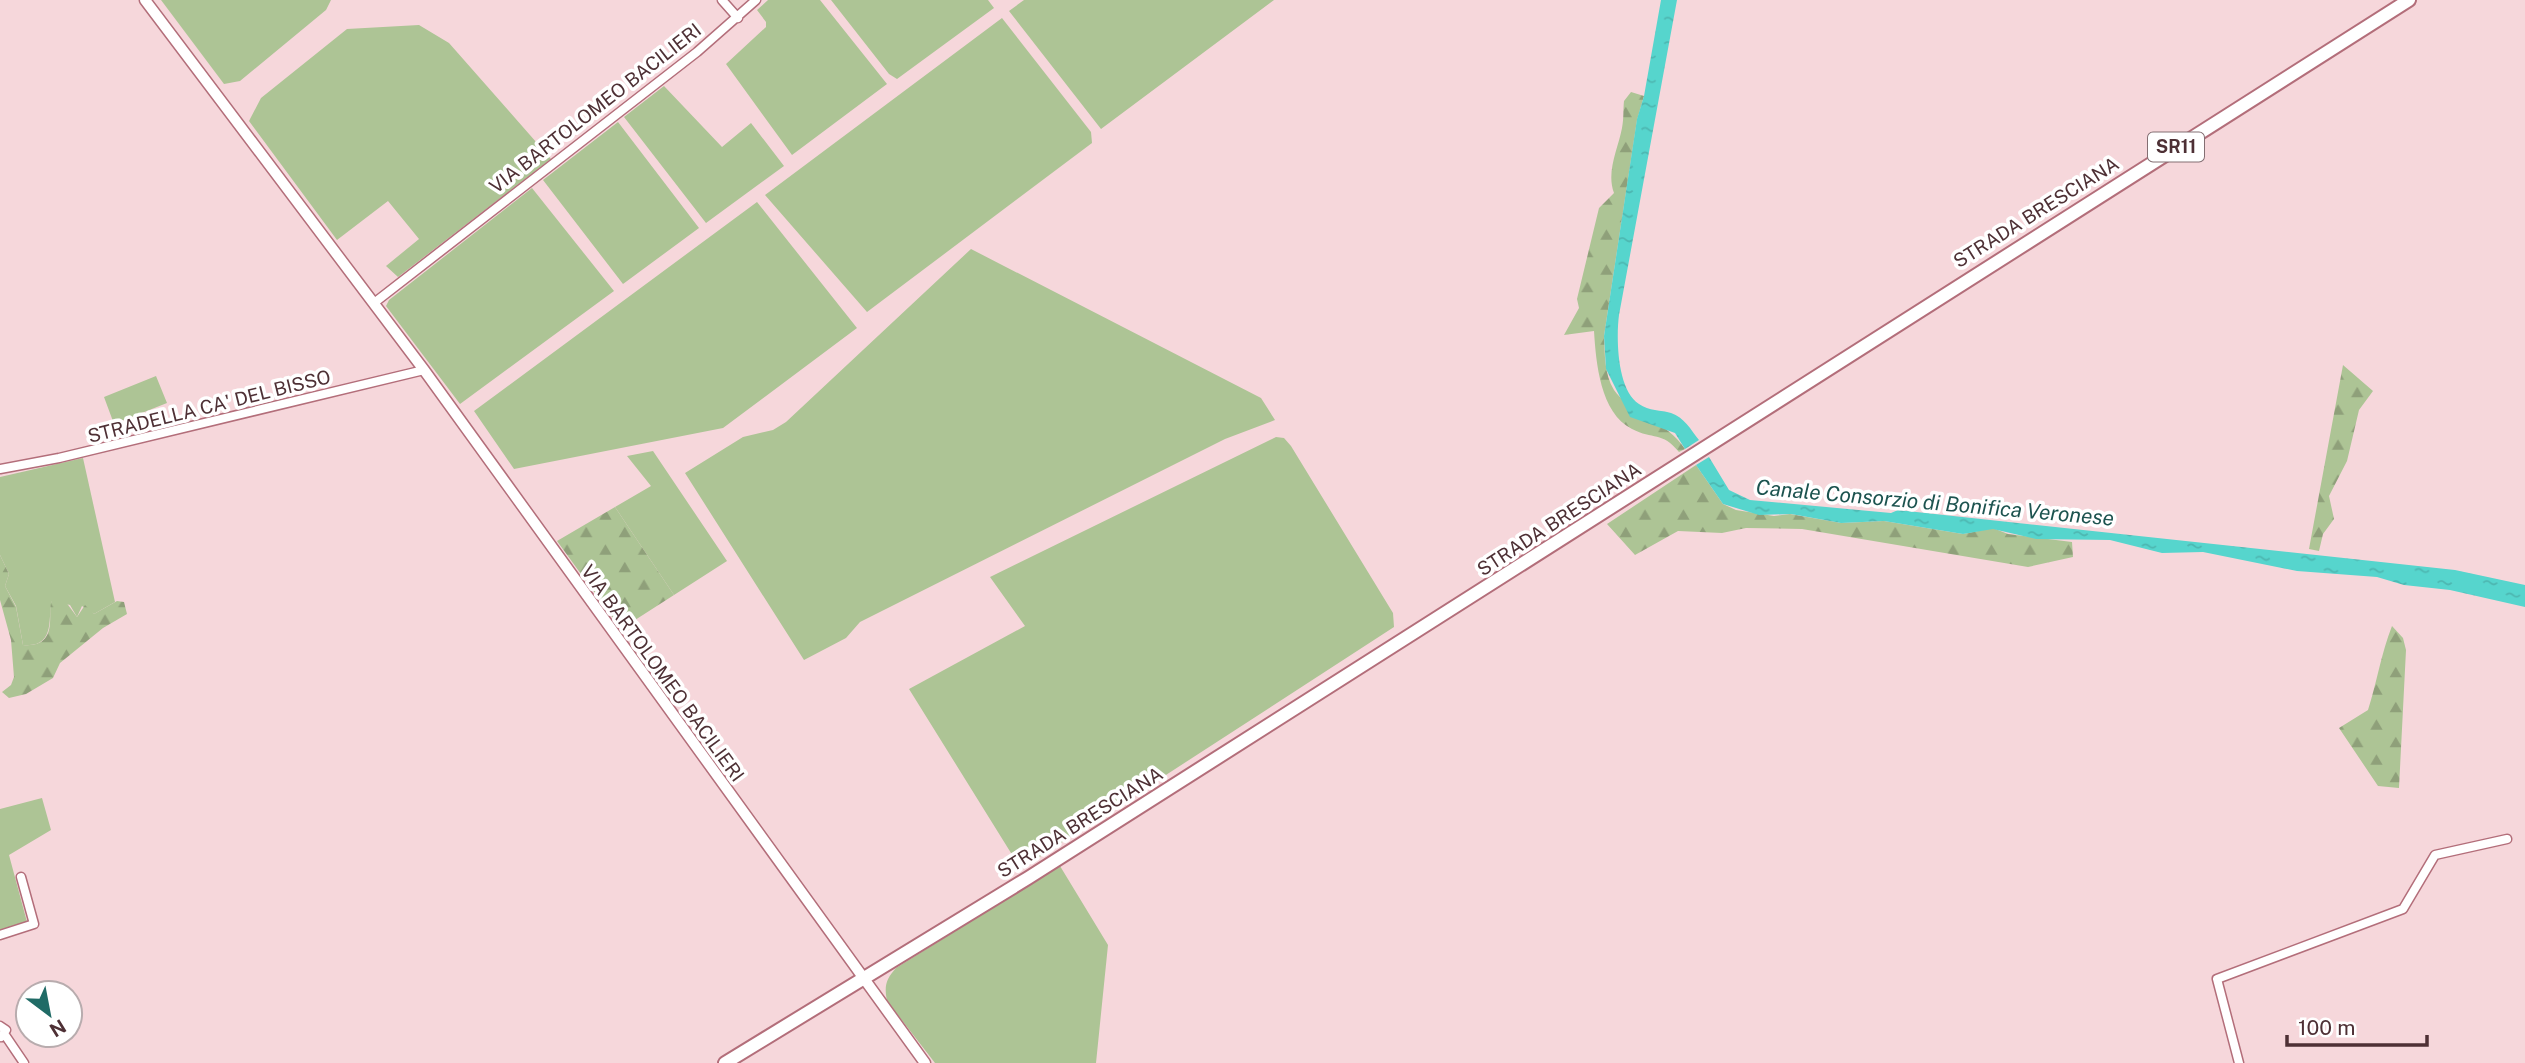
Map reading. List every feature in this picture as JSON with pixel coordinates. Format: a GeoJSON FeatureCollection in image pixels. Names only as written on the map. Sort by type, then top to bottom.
{"type":"FeatureCollection","features":[{"type":"Feature","properties":{"kind":"main road","name":"STRADA BRESCIANA"},"geometry":{"type":"LineString","coordinates":[[732,1061],[1703,450],[1943,294],[2409,0]]}},
{"type":"Feature","properties":{"kind":"street","name":"VIA BARTOLOMEO BACILIERI"},"geometry":{"type":"LineString","coordinates":[[145,0],[424,370],[862,980],[925,1063]]}},
{"type":"Feature","properties":{"kind":"street"},"geometry":{"type":"LineString","coordinates":[[722,0],[737,18]]}},
{"type":"Feature","properties":{"kind":"street","name":"VIA BARTOLOMEO BACILIERI"},"geometry":{"type":"LineString","coordinates":[[374,303],[737,18],[756,0]]}},
{"type":"Feature","properties":{"kind":"street","name":"STRADELLA CA' DEL BISSO"},"geometry":{"type":"LineString","coordinates":[[0,469],[60,458],[424,370]]}},
{"type":"Feature","properties":{"kind":"street"},"geometry":{"type":"LineString","coordinates":[[2239,1063],[2217,979],[2403,909],[2434,855],[2507,839]]}},
{"type":"Feature","properties":{"kind":"street"},"geometry":{"type":"LineString","coordinates":[[0,934],[34,924],[21,877]]}},
{"type":"Feature","properties":{"kind":"street"},"geometry":{"type":"LineString","coordinates":[[0,1026],[6,1028],[3,1036],[24,1063]]}},
{"type":"Feature","properties":{"kind":"green space"},"geometry":{"type":"Polygon","coordinates":[[[161,0],[331,0],[326,10],[240,81],[224,84],[161,0]]]}},
{"type":"Feature","properties":{"kind":"green space"},"geometry":{"type":"Polygon","coordinates":[[[768,0],[820,0],[887,84],[792,155],[726,64],[766,27],[766,22],[757,10],[768,0]]]}},
{"type":"Feature","properties":{"kind":"green space"},"geometry":{"type":"Polygon","coordinates":[[[831,0],[988,0],[994,8],[897,79],[889,74],[831,0]]]}},
{"type":"Feature","properties":{"kind":"green space"},"geometry":{"type":"Polygon","coordinates":[[[1024,0],[1274,0],[1101,129],[1009,11],[1024,0]]]}},
{"type":"Feature","properties":{"kind":"green space"},"geometry":{"type":"Polygon","coordinates":[[[1002,18],[1091,132],[1092,143],[867,312],[765,195],[1002,18]]]}},
{"type":"Feature","properties":{"kind":"green space"},"geometry":{"type":"Polygon","coordinates":[[[419,25],[449,43],[551,159],[398,277],[386,266],[419,239],[388,201],[337,240],[249,121],[261,98],[347,29],[419,25]]]}},
{"type":"Feature","properties":{"kind":"green space"},"geometry":{"type":"Polygon","coordinates":[[[664,86],[722,147],[751,123],[784,166],[706,223],[624,117],[664,86]]]}},
{"type":"Feature","properties":{"kind":"green space"},"geometry":{"type":"Polygon","coordinates":[[[1631,92],[1644,96],[1637,120],[1604,336],[1606,364],[1614,390],[1628,404],[1677,439],[1685,449],[1679,452],[1662,438],[1632,429],[1613,411],[1606,399],[1598,371],[1594,331],[1564,335],[1579,308],[1577,299],[1599,208],[1614,193],[1612,169],[1622,128],[1624,101],[1631,92]]]}},
{"type":"Feature","properties":{"kind":"green space"},"geometry":{"type":"Polygon","coordinates":[[[618,122],[699,228],[623,284],[543,180],[618,122]]]}},
{"type":"Feature","properties":{"kind":"green space"},"geometry":{"type":"Polygon","coordinates":[[[532,188],[614,291],[460,404],[386,306],[389,300],[532,188]]]}},
{"type":"Feature","properties":{"kind":"green space"},"geometry":{"type":"Polygon","coordinates":[[[757,202],[857,328],[723,428],[514,469],[474,411],[757,202]]]}},
{"type":"Feature","properties":{"kind":"green space"},"geometry":{"type":"Polygon","coordinates":[[[971,249],[1261,398],[1275,420],[1225,439],[860,622],[846,638],[804,660],[685,473],[743,437],[773,430],[786,422],[971,249]]]}},
{"type":"Feature","properties":{"kind":"green space"},"geometry":{"type":"Polygon","coordinates":[[[2343,365],[2373,391],[2359,410],[2347,461],[2329,496],[2334,519],[2323,534],[2319,551],[2309,549],[2343,365]]]}},
{"type":"Feature","properties":{"kind":"green space"},"geometry":{"type":"Polygon","coordinates":[[[156,376],[167,403],[114,424],[104,397],[156,376]]]}},
{"type":"Feature","properties":{"kind":"green space"},"geometry":{"type":"Polygon","coordinates":[[[1276,437],[1284,438],[1291,446],[1393,613],[1394,627],[1021,869],[909,689],[1025,626],[990,577],[1276,437]]]}},
{"type":"Feature","properties":{"kind":"green space"},"geometry":{"type":"Polygon","coordinates":[[[653,451],[727,561],[674,595],[615,507],[651,486],[627,456],[653,451]]]}},
{"type":"Feature","properties":{"kind":"green space"},"geometry":{"type":"Polygon","coordinates":[[[83,458],[115,602],[94,614],[82,606],[77,617],[70,605],[52,601],[46,636],[34,645],[23,645],[16,606],[5,586],[9,574],[0,555],[0,477],[83,458]]]}},
{"type":"Feature","properties":{"kind":"green space"},"geometry":{"type":"Polygon","coordinates":[[[1696,465],[1723,504],[1736,510],[1774,516],[1790,514],[1841,523],[1884,521],[1963,534],[1993,528],[2008,534],[2072,542],[2073,557],[2028,567],[1802,529],[1746,528],[1722,533],[1678,531],[1635,555],[1607,524],[1696,465]]]}},
{"type":"Feature","properties":{"kind":"green space"},"geometry":{"type":"Polygon","coordinates":[[[615,507],[674,595],[621,629],[557,541],[615,507]]]}},
{"type":"Feature","properties":{"kind":"green space"},"geometry":{"type":"Polygon","coordinates":[[[0,555],[9,574],[5,586],[16,607],[23,645],[43,641],[50,628],[52,601],[60,594],[77,617],[85,605],[94,614],[117,601],[124,602],[127,614],[103,628],[60,663],[53,678],[26,694],[9,698],[2,692],[11,685],[14,677],[11,640],[0,600],[0,555]]]}},
{"type":"Feature","properties":{"kind":"green space"},"geometry":{"type":"Polygon","coordinates":[[[2392,626],[2403,638],[2406,650],[2399,788],[2378,786],[2339,728],[2368,710],[2392,626]]]}},
{"type":"Feature","properties":{"kind":"green space"},"geometry":{"type":"Polygon","coordinates":[[[42,798],[51,830],[9,855],[27,922],[0,931],[0,809],[42,798]]]}},
{"type":"Feature","properties":{"kind":"green space"},"geometry":{"type":"Polygon","coordinates":[[[1060,866],[1108,945],[1096,1063],[935,1063],[887,1001],[886,987],[890,976],[896,968],[1060,866]]]}},
{"type":"Feature","properties":{"kind":"water"},"geometry":{"type":"Polygon","coordinates":[[[1661,0],[1677,0],[1619,315],[1618,350],[1622,376],[1632,397],[1643,406],[1680,418],[1699,440],[1685,449],[1675,433],[1630,417],[1606,369],[1604,336],[1637,119],[1644,96],[1661,0]]]}},
{"type":"Feature","properties":{"kind":"water"},"geometry":{"type":"Polygon","coordinates":[[[1709,457],[1729,490],[1750,500],[1891,513],[1898,510],[2455,570],[2525,585],[2525,607],[2450,590],[2404,585],[2377,577],[2297,571],[2203,552],[2162,553],[2110,540],[2036,539],[1993,529],[1963,534],[1884,521],[1841,523],[1791,514],[1759,515],[1723,504],[1696,465],[1709,457]]]}},
{"type":"Feature","properties":{"kind":"water label","name":"Canale Consorzio di Bonifica Veronese"},"geometry":{"type":"Point","coordinates":[1935,503]}}]}
